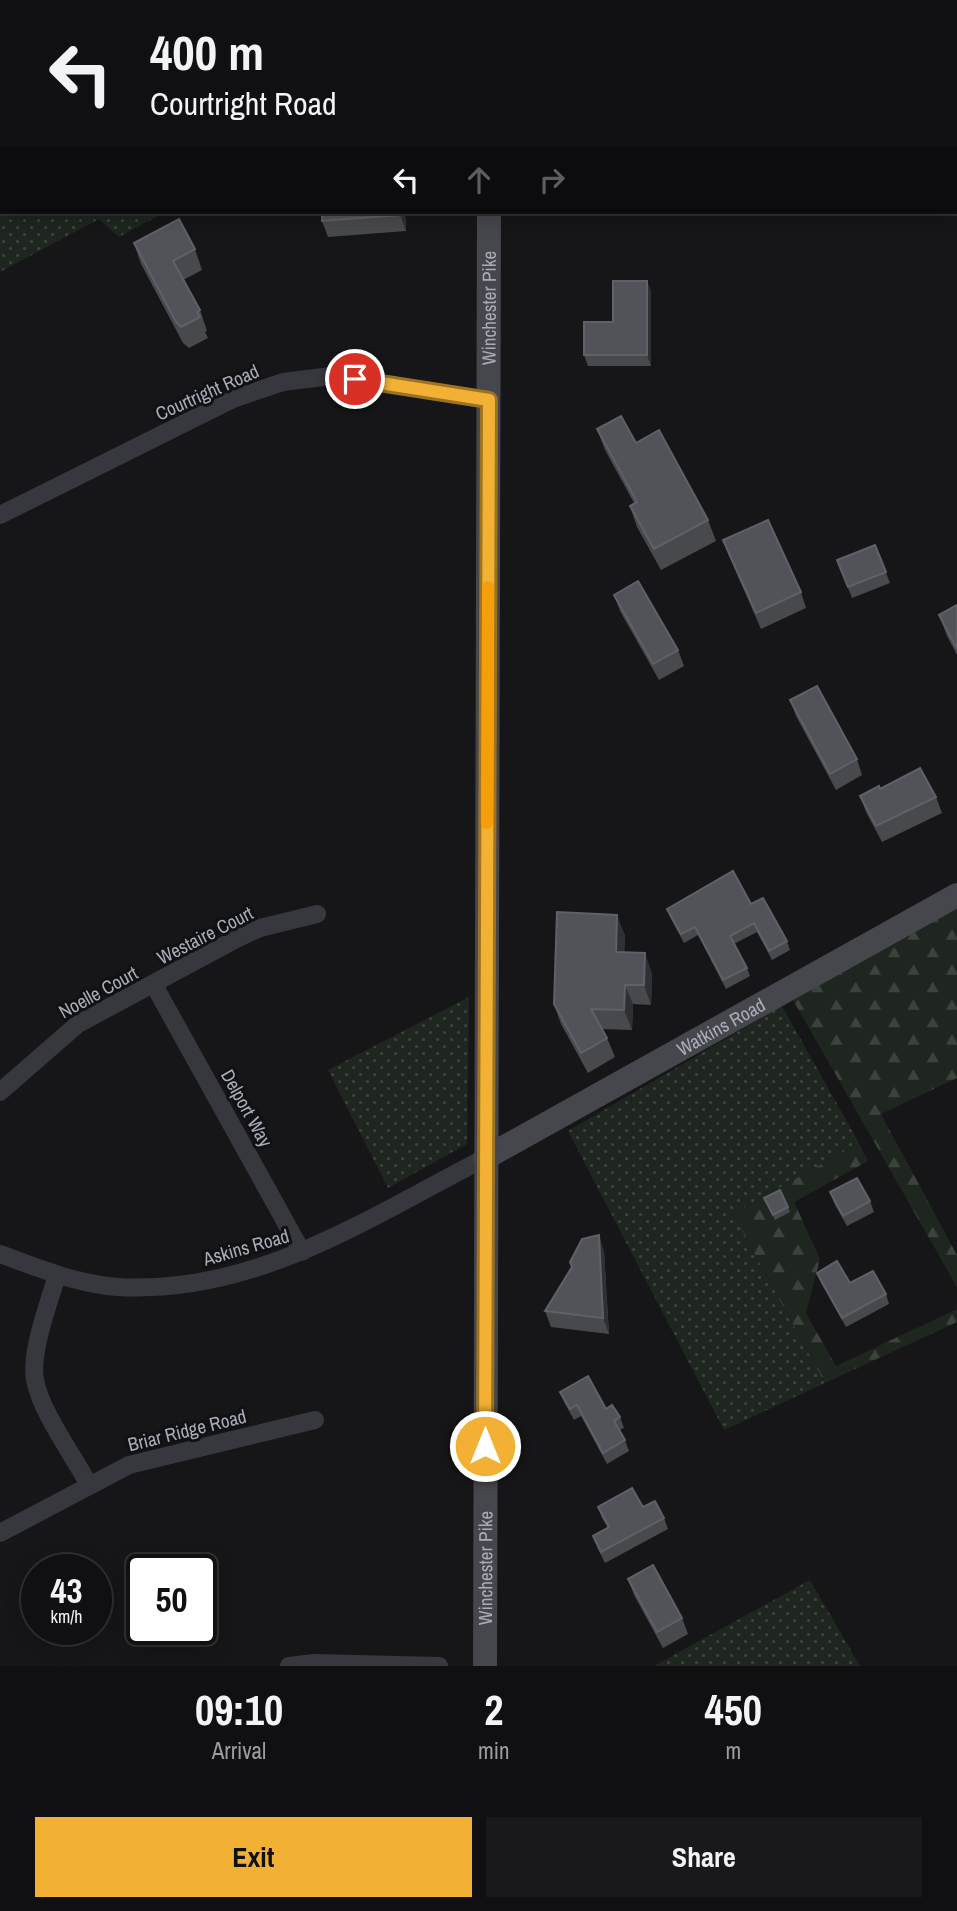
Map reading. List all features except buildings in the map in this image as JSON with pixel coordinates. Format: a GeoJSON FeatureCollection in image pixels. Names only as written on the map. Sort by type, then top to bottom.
{"type":"FeatureCollection","features":[{"type":"Feature","properties":{"kind":"main road","name":"Winchester Pike"},"geometry":{"type":"LineString","coordinates":[[485,1666],[489,214]]}},
{"type":"Feature","properties":{"kind":"main road","name":"Watkins Road"},"geometry":{"type":"LineString","coordinates":[[485,1158],[957,895]]}},
{"type":"Feature","properties":{"kind":"street","name":"Courtright Road"},"geometry":{"type":"LineString","coordinates":[[0,515],[233,399],[283,382],[331,376],[489,400]]}},
{"type":"Feature","properties":{"kind":"street","name":"Westaire Court"},"geometry":{"type":"LineString","coordinates":[[154,985],[260,928],[317,914]]}},
{"type":"Feature","properties":{"kind":"street","name":"Noelle Court"},"geometry":{"type":"LineString","coordinates":[[0,1092],[78,1024],[154,985]]}},
{"type":"Feature","properties":{"kind":"street","name":"Delport Way"},"geometry":{"type":"LineString","coordinates":[[154,985],[302,1252]]}},
{"type":"Feature","properties":{"kind":"street","name":"Askins Road"},"geometry":{"type":"LineString","coordinates":[[0,1254],[57,1275],[118,1287],[181,1285],[241,1273],[302,1252],[485,1158]]}},
{"type":"Feature","properties":{"kind":"street"},"geometry":{"type":"LineString","coordinates":[[57,1275],[36,1354],[35,1379],[43,1402],[89,1485]]}},
{"type":"Feature","properties":{"kind":"street","name":"Briar Ridge Road"},"geometry":{"type":"LineString","coordinates":[[0,1533],[129,1465],[315,1420]]}},
{"type":"Feature","properties":{"kind":"street"},"geometry":{"type":"LineString","coordinates":[[289,1666],[314,1663],[439,1666]]}},
{"type":"Feature","properties":{"kind":"green space"},"geometry":{"type":"Polygon","coordinates":[[[0,214],[161,214],[119,237],[99,219],[0,272],[0,214]]]}},
{"type":"Feature","properties":{"kind":"green space"},"geometry":{"type":"Polygon","coordinates":[[[957,907],[957,1078],[881,1114],[957,1255],[957,1287],[793,1000],[957,907]]]}},
{"type":"Feature","properties":{"kind":"green space"},"geometry":{"type":"Polygon","coordinates":[[[469,997],[467,1144],[388,1188],[328,1070],[469,997]]]}},
{"type":"Feature","properties":{"kind":"green space"},"geometry":{"type":"Polygon","coordinates":[[[782,1006],[859,1143],[733,1214],[825,1383],[724,1430],[568,1131],[782,1006]]]}},
{"type":"Feature","properties":{"kind":"green space"},"geometry":{"type":"Polygon","coordinates":[[[859,1143],[868,1161],[794,1202],[820,1259],[806,1313],[836,1366],[957,1309],[957,1322],[825,1383],[733,1214],[859,1143]]]}},
{"type":"Feature","properties":{"kind":"green space"},"geometry":{"type":"Polygon","coordinates":[[[810,1580],[860,1666],[654,1666],[810,1580]]]}},
{"type":"Feature","properties":{"kind":"slow traffic"},"geometry":{"type":"LineString","coordinates":[[487,823],[488,587]]}},
{"type":"Feature","properties":{"kind":"route"},"geometry":{"type":"LineString","coordinates":[[355,379],[489,400],[485,1446]]}}]}
